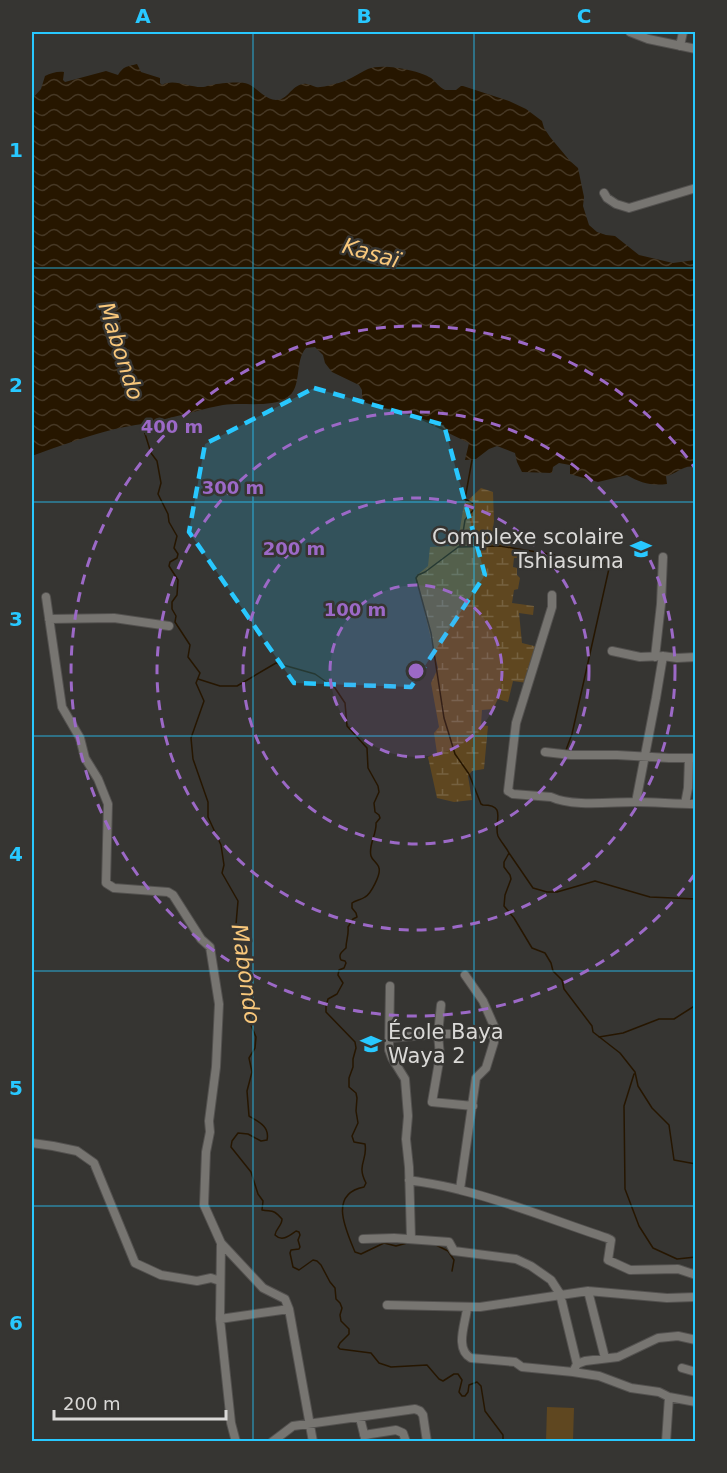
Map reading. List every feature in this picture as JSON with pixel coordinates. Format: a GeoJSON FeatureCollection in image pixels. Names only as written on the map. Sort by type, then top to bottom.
{"type":"FeatureCollection","features":[{"type":"Feature","properties":{"kind":"street"},"geometry":{"type":"LineString","coordinates":[[630,32],[648,39],[696,50]]}},
{"type":"Feature","properties":{"kind":"street"},"geometry":{"type":"LineString","coordinates":[[680,46],[683,32]]}},
{"type":"Feature","properties":{"kind":"street"},"geometry":{"type":"LineString","coordinates":[[603,193],[616,204],[629,208],[696,188]]}},
{"type":"Feature","properties":{"kind":"street"},"geometry":{"type":"LineString","coordinates":[[636,802],[656,698],[663,557]]}},
{"type":"Feature","properties":{"kind":"street"},"geometry":{"type":"LineString","coordinates":[[552,595],[552,607],[516,723],[508,791],[513,794],[551,797],[556,800],[589,804],[636,802],[696,804]]}},
{"type":"Feature","properties":{"kind":"street"},"geometry":{"type":"LineString","coordinates":[[46,597],[62,707],[80,738],[85,758],[98,779],[108,804],[106,883],[114,888],[168,892],[201,939],[210,947],[219,1004],[216,1067],[206,1152],[204,1205],[221,1243],[263,1288],[285,1299],[290,1309],[313,1442]]}},
{"type":"Feature","properties":{"kind":"street"},"geometry":{"type":"LineString","coordinates":[[49,619],[114,618],[169,627]]}},
{"type":"Feature","properties":{"kind":"street"},"geometry":{"type":"LineString","coordinates":[[612,651],[640,657],[696,657]]}},
{"type":"Feature","properties":{"kind":"street"},"geometry":{"type":"LineString","coordinates":[[545,752],[571,755],[692,758],[685,804]]}},
{"type":"Feature","properties":{"kind":"street"},"geometry":{"type":"LineString","coordinates":[[460,1190],[476,1078],[486,1068],[495,1034],[483,1000],[465,975]]}},
{"type":"Feature","properties":{"kind":"street"},"geometry":{"type":"LineString","coordinates":[[390,986],[389,1050],[405,1079],[411,1239]]}},
{"type":"Feature","properties":{"kind":"street"},"geometry":{"type":"LineString","coordinates":[[441,1005],[438,1034],[440,1056],[432,1102],[473,1106]]}},
{"type":"Feature","properties":{"kind":"street"},"geometry":{"type":"LineString","coordinates":[[390,1038],[438,1034],[495,1034]]}},
{"type":"Feature","properties":{"kind":"street"},"geometry":{"type":"LineString","coordinates":[[32,1143],[77,1151],[94,1164],[135,1263],[161,1275],[197,1281],[211,1278],[220,1281]]}},
{"type":"Feature","properties":{"kind":"street"},"geometry":{"type":"LineString","coordinates":[[409,1180],[460,1190],[607,1238],[611,1240],[608,1260],[630,1270],[678,1269],[696,1275]]}},
{"type":"Feature","properties":{"kind":"street"},"geometry":{"type":"LineString","coordinates":[[363,1239],[394,1238],[449,1242],[454,1251],[516,1259],[531,1266],[551,1280],[560,1294],[575,1368]]}},
{"type":"Feature","properties":{"kind":"street"},"geometry":{"type":"LineString","coordinates":[[221,1243],[220,1319],[231,1423],[236,1442]]}},
{"type":"Feature","properties":{"kind":"street"},"geometry":{"type":"LineString","coordinates":[[588,1291],[605,1358]]}},
{"type":"Feature","properties":{"kind":"street"},"geometry":{"type":"LineString","coordinates":[[387,1305],[467,1308],[588,1291],[667,1298],[696,1297]]}},
{"type":"Feature","properties":{"kind":"street"},"geometry":{"type":"LineString","coordinates":[[467,1308],[462,1342],[466,1356],[515,1362],[522,1367],[575,1368],[631,1388],[659,1392],[669,1398],[696,1402]]}},
{"type":"Feature","properties":{"kind":"street"},"geometry":{"type":"LineString","coordinates":[[220,1319],[290,1309]]}},
{"type":"Feature","properties":{"kind":"street"},"geometry":{"type":"LineString","coordinates":[[575,1368],[585,1361],[618,1357],[658,1338],[678,1336],[696,1340]]}},
{"type":"Feature","properties":{"kind":"street"},"geometry":{"type":"LineString","coordinates":[[682,1368],[696,1372]]}},
{"type":"Feature","properties":{"kind":"street"},"geometry":{"type":"LineString","coordinates":[[666,1442],[669,1398]]}},
{"type":"Feature","properties":{"kind":"street"},"geometry":{"type":"LineString","coordinates":[[272,1442],[293,1426],[415,1409],[420,1410],[423,1415],[427,1442]]}},
{"type":"Feature","properties":{"kind":"street"},"geometry":{"type":"LineString","coordinates":[[360,1418],[365,1438],[396,1430],[403,1433],[406,1442]]}},
{"type":"Feature","properties":{"kind":"highlighted area"},"geometry":{"type":"Polygon","coordinates":[[[314,388],[444,425],[485,575],[411,687],[294,683],[189,532],[205,444],[314,388]]]}},
{"type":"Feature","properties":{"kind":"green space"},"geometry":{"type":"Polygon","coordinates":[[[481,488],[493,492],[492,536],[501,537],[522,558],[514,558],[513,567],[517,568],[517,575],[520,578],[518,589],[514,590],[512,603],[534,606],[533,615],[519,613],[522,643],[538,647],[527,683],[513,681],[508,702],[498,699],[493,709],[482,710],[481,725],[488,726],[484,769],[472,771],[468,776],[472,800],[454,802],[437,798],[428,757],[437,753],[434,733],[439,727],[431,683],[438,668],[416,576],[428,566],[430,547],[452,546],[458,541],[464,504],[481,488]]]}},
{"type":"Feature","properties":{"kind":"green space"},"geometry":{"type":"Polygon","coordinates":[[[547,1407],[574,1408],[573,1441],[546,1441],[547,1407]]]}},
{"type":"Feature","properties":{"kind":"water","name":"Kasaï"},"geometry":{"type":"Polygon","coordinates":[[[137,64],[141,72],[160,78],[162,85],[172,82],[203,87],[225,83],[245,83],[268,98],[276,100],[284,98],[299,85],[323,87],[343,82],[374,67],[391,67],[425,75],[445,90],[456,90],[463,86],[526,109],[542,121],[550,137],[578,168],[584,197],[583,206],[589,225],[597,232],[615,236],[639,255],[673,263],[695,260],[695,467],[687,467],[666,476],[667,484],[656,485],[641,482],[627,475],[598,482],[570,474],[570,465],[559,463],[553,467],[552,473],[522,472],[515,453],[497,446],[476,459],[465,460],[469,443],[401,410],[381,408],[366,403],[359,385],[332,372],[325,363],[323,355],[315,347],[306,348],[302,353],[295,387],[287,398],[280,401],[265,404],[223,405],[105,432],[32,456],[32,99],[41,89],[45,76],[52,73],[64,72],[65,82],[106,71],[118,75],[126,67],[137,64]]]}},
{"type":"Feature","properties":{"kind":"waterway","name":"Mabondo"},"geometry":{"type":"LineString","coordinates":[[142,424],[151,453],[157,461],[161,483],[158,494],[177,536],[174,548],[178,554],[177,558],[170,562],[169,566],[178,580],[177,595],[172,602],[172,609],[176,616],[175,622],[190,645],[188,657],[200,673],[196,683],[204,701],[191,738],[193,759],[208,802],[208,817],[221,845],[224,865],[222,873],[238,901],[235,936],[241,960],[247,967],[251,993],[248,1003],[250,1023],[256,1037],[255,1048],[249,1058],[252,1072],[247,1091],[249,1116],[265,1128],[267,1140],[261,1141],[248,1134],[238,1133],[231,1147],[251,1172],[258,1194],[263,1201],[262,1210],[275,1212],[282,1219],[275,1235],[283,1238],[296,1231],[299,1232],[300,1247],[291,1250],[290,1253],[293,1267],[299,1270],[313,1260],[317,1261],[335,1288],[336,1299],[342,1308],[341,1321],[349,1329],[349,1334],[338,1347],[371,1353],[379,1363],[391,1367],[427,1365],[443,1381],[458,1374],[462,1380],[459,1392],[462,1396],[468,1392],[469,1385],[477,1382],[481,1386],[485,1411],[503,1435],[503,1442]]}},
{"type":"Feature","properties":{"kind":"waterway"},"geometry":{"type":"LineString","coordinates":[[472,460],[465,499],[474,504],[474,509],[465,520],[461,545],[416,578],[431,633],[444,718],[455,754],[469,774],[481,804],[491,806],[497,811],[498,836],[509,853],[504,867],[511,879],[504,906],[532,948],[545,953],[553,971],[562,980],[564,989],[592,1026],[593,1032],[620,1053],[635,1072],[638,1086],[652,1108],[669,1125],[674,1160],[696,1164]]}},
{"type":"Feature","properties":{"kind":"waterway"},"geometry":{"type":"LineString","coordinates":[[458,547],[500,546],[610,564],[572,734],[566,750]]}},
{"type":"Feature","properties":{"kind":"waterway"},"geometry":{"type":"LineString","coordinates":[[198,679],[220,686],[237,686],[276,663],[315,674],[335,688],[345,703],[347,726],[367,748],[368,768],[379,792],[374,803],[375,812],[380,818],[376,823],[370,852],[379,871],[370,892],[352,903],[357,917],[348,927],[346,948],[340,955],[341,960],[346,963],[344,968],[339,970],[338,975],[343,983],[337,994],[328,999],[326,1012],[355,1042],[349,1087],[356,1093],[358,1123],[352,1136],[354,1142],[365,1144],[362,1171],[366,1183],[364,1187],[353,1191],[346,1197],[343,1205],[344,1224],[355,1252],[361,1254],[384,1243],[396,1246],[407,1243]]}},
{"type":"Feature","properties":{"kind":"waterway"},"geometry":{"type":"LineString","coordinates":[[509,853],[533,888],[547,892],[557,892],[595,881],[650,897],[696,899]]}},
{"type":"Feature","properties":{"kind":"waterway"},"geometry":{"type":"LineString","coordinates":[[599,1037],[623,1033],[659,1019],[674,1019],[696,1005]]}},
{"type":"Feature","properties":{"kind":"waterway"},"geometry":{"type":"LineString","coordinates":[[634,1074],[624,1106],[625,1189],[639,1226],[653,1248],[677,1259],[696,1257]]}},
{"type":"Feature","properties":{"kind":"waterway"},"geometry":{"type":"LineString","coordinates":[[436,1245],[448,1251],[454,1260],[452,1271]]}},
{"type":"Feature","properties":{"kind":"place","name":"Complexe scolaire Tshiasuma"},"geometry":{"type":"Point","coordinates":[641,549]}},
{"type":"Feature","properties":{"kind":"place","name":"École Baya Waya 2"},"geometry":{"type":"Point","coordinates":[371,1044]}}]}
